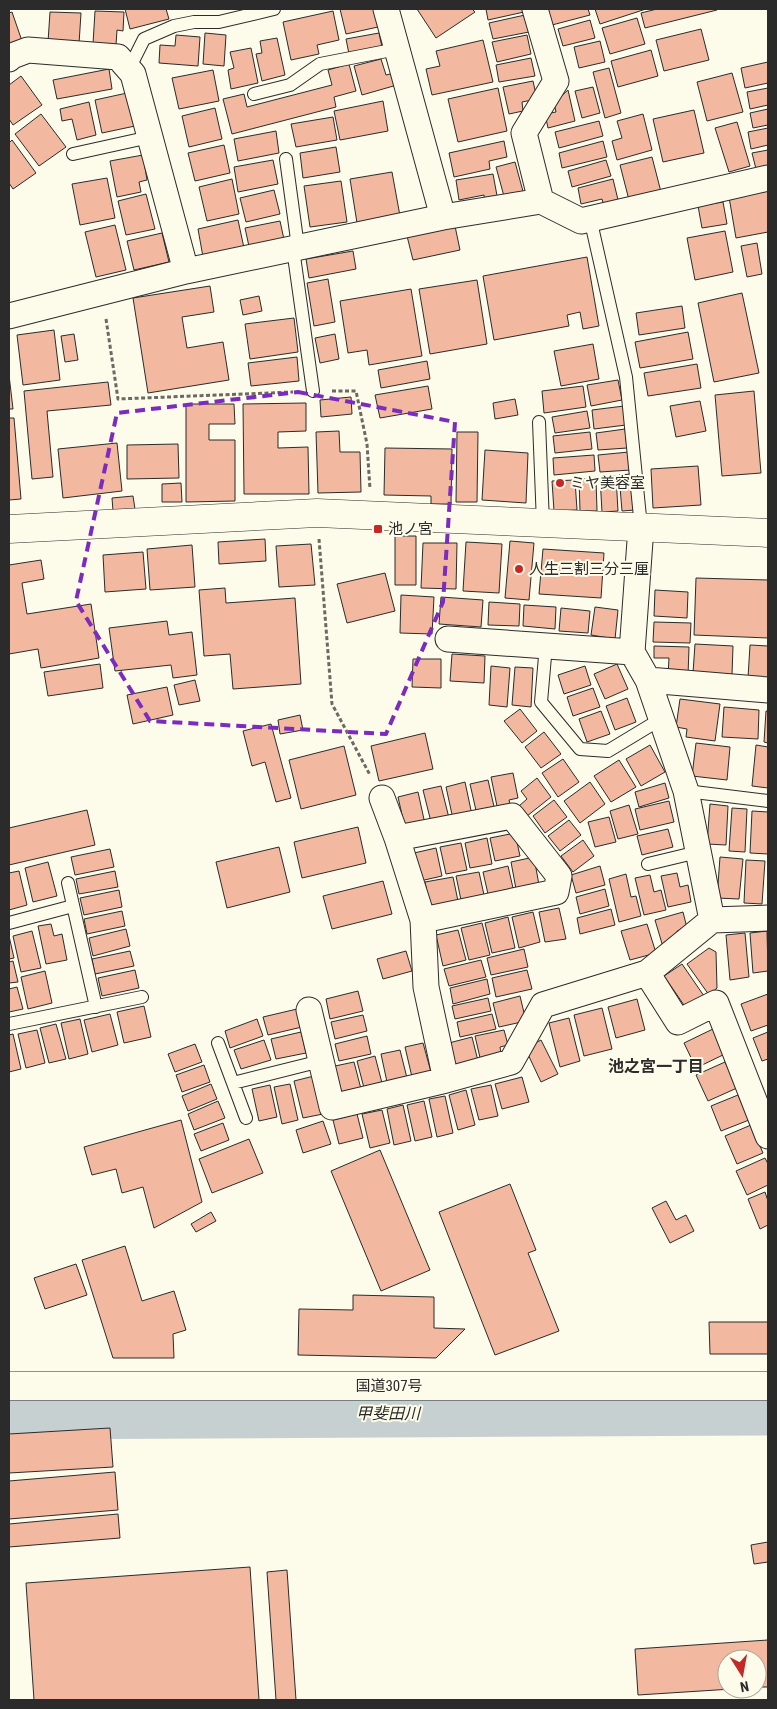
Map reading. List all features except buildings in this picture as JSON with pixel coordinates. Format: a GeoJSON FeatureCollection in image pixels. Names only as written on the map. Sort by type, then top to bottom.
{"type":"FeatureCollection","features":[{"type":"Feature","properties":{"kind":"main road"},"geometry":{"type":"LineString","coordinates":[[9,528],[317,512],[768,533]]}},
{"type":"Feature","properties":{"kind":"main road","name":"国道307号"},"geometry":{"type":"LineString","coordinates":[[9,1386],[768,1386]]}},
{"type":"Feature","properties":{"kind":"street"},"geometry":{"type":"LineString","coordinates":[[386,9],[443,217]]}},
{"type":"Feature","properties":{"kind":"street"},"geometry":{"type":"LineString","coordinates":[[535,9],[556,81],[524,133],[541,202]]}},
{"type":"Feature","properties":{"kind":"street"},"geometry":{"type":"LineString","coordinates":[[9,59],[28,50],[109,56],[118,57],[129,69],[133,74],[186,271]]}},
{"type":"Feature","properties":{"kind":"street"},"geometry":{"type":"LineString","coordinates":[[9,316],[186,271],[443,217],[541,202],[581,220],[768,178]]}},
{"type":"Feature","properties":{"kind":"street"},"geometry":{"type":"LineString","coordinates":[[641,527],[632,652],[648,680],[686,791],[712,920]]}},
{"type":"Feature","properties":{"kind":"street"},"geometry":{"type":"LineString","coordinates":[[448,638],[632,652]]}},
{"type":"Feature","properties":{"kind":"street"},"geometry":{"type":"LineString","coordinates":[[648,680],[768,690]]}},
{"type":"Feature","properties":{"kind":"street"},"geometry":{"type":"LineString","coordinates":[[382,798],[423,920],[426,986],[446,1080]]}},
{"type":"Feature","properties":{"kind":"street"},"geometry":{"type":"LineString","coordinates":[[397,838],[512,816],[559,876],[556,892],[423,920]]}},
{"type":"Feature","properties":{"kind":"street"},"geometry":{"type":"LineString","coordinates":[[309,1010],[332,1107],[446,1080],[511,1062],[543,1006],[647,973],[712,920],[768,918]]}},
{"type":"Feature","properties":{"kind":"street"},"geometry":{"type":"LineString","coordinates":[[647,973],[678,1022],[716,1003],[768,1136]]}},
{"type":"Feature","properties":{"kind":"lane"},"geometry":{"type":"LineString","coordinates":[[129,69],[144,39],[174,26],[194,22],[219,22],[274,9]]}},
{"type":"Feature","properties":{"kind":"lane"},"geometry":{"type":"LineString","coordinates":[[254,94],[290,85],[320,64],[397,49]]}},
{"type":"Feature","properties":{"kind":"lane"},"geometry":{"type":"LineString","coordinates":[[74,154],[150,137]]}},
{"type":"Feature","properties":{"kind":"lane"},"geometry":{"type":"LineString","coordinates":[[286,159],[313,391]]}},
{"type":"Feature","properties":{"kind":"lane"},"geometry":{"type":"LineString","coordinates":[[590,218],[626,377],[641,527]]}},
{"type":"Feature","properties":{"kind":"lane"},"geometry":{"type":"LineString","coordinates":[[539,422],[543,523]]}},
{"type":"Feature","properties":{"kind":"lane"},"geometry":{"type":"LineString","coordinates":[[546,645],[541,702],[580,749],[608,751],[661,719]]}},
{"type":"Feature","properties":{"kind":"lane"},"geometry":{"type":"LineString","coordinates":[[686,791],[768,801]]}},
{"type":"Feature","properties":{"kind":"lane"},"geometry":{"type":"LineString","coordinates":[[648,864],[698,852]]}},
{"type":"Feature","properties":{"kind":"lane"},"geometry":{"type":"LineString","coordinates":[[68,883],[96,1007]]}},
{"type":"Feature","properties":{"kind":"lane"},"geometry":{"type":"LineString","coordinates":[[9,923],[73,906]]}},
{"type":"Feature","properties":{"kind":"lane"},"geometry":{"type":"LineString","coordinates":[[9,1024],[142,997]]}},
{"type":"Feature","properties":{"kind":"lane"},"geometry":{"type":"LineString","coordinates":[[218,1043],[246,1118]]}},
{"type":"Feature","properties":{"kind":"lane"},"geometry":{"type":"LineString","coordinates":[[234,1083],[321,1061]]}},
{"type":"Feature","properties":{"kind":"path"},"geometry":{"type":"LineString","coordinates":[[102,292],[118,400],[313,391],[356,391],[367,444],[372,514]]}},
{"type":"Feature","properties":{"kind":"path"},"geometry":{"type":"LineString","coordinates":[[317,512],[332,704],[382,798]]}},
{"type":"Feature","properties":{"kind":"highlighted area"},"geometry":{"type":"Polygon","coordinates":[[[298,392],[455,422],[443,602],[386,734],[150,721],[76,601],[117,413],[298,392]]]}},
{"type":"Feature","properties":{"kind":"waterway","name":"甲斐田川"},"geometry":{"type":"LineString","coordinates":[[9,1415],[768,1411]]}},
{"type":"Feature","properties":{"kind":"place","name":"ミヤ美容室"},"geometry":{"type":"Point","coordinates":[560,483]}},
{"type":"Feature","properties":{"kind":"place","name":"池ノ宮"},"geometry":{"type":"Point","coordinates":[378,529]}},
{"type":"Feature","properties":{"kind":"place","name":"人生三割三分三厘"},"geometry":{"type":"Point","coordinates":[519,569]}},
{"type":"Feature","properties":{"kind":"district","name":"池之宮一丁目"},"geometry":{"type":"Point","coordinates":[656,1066]}}]}
